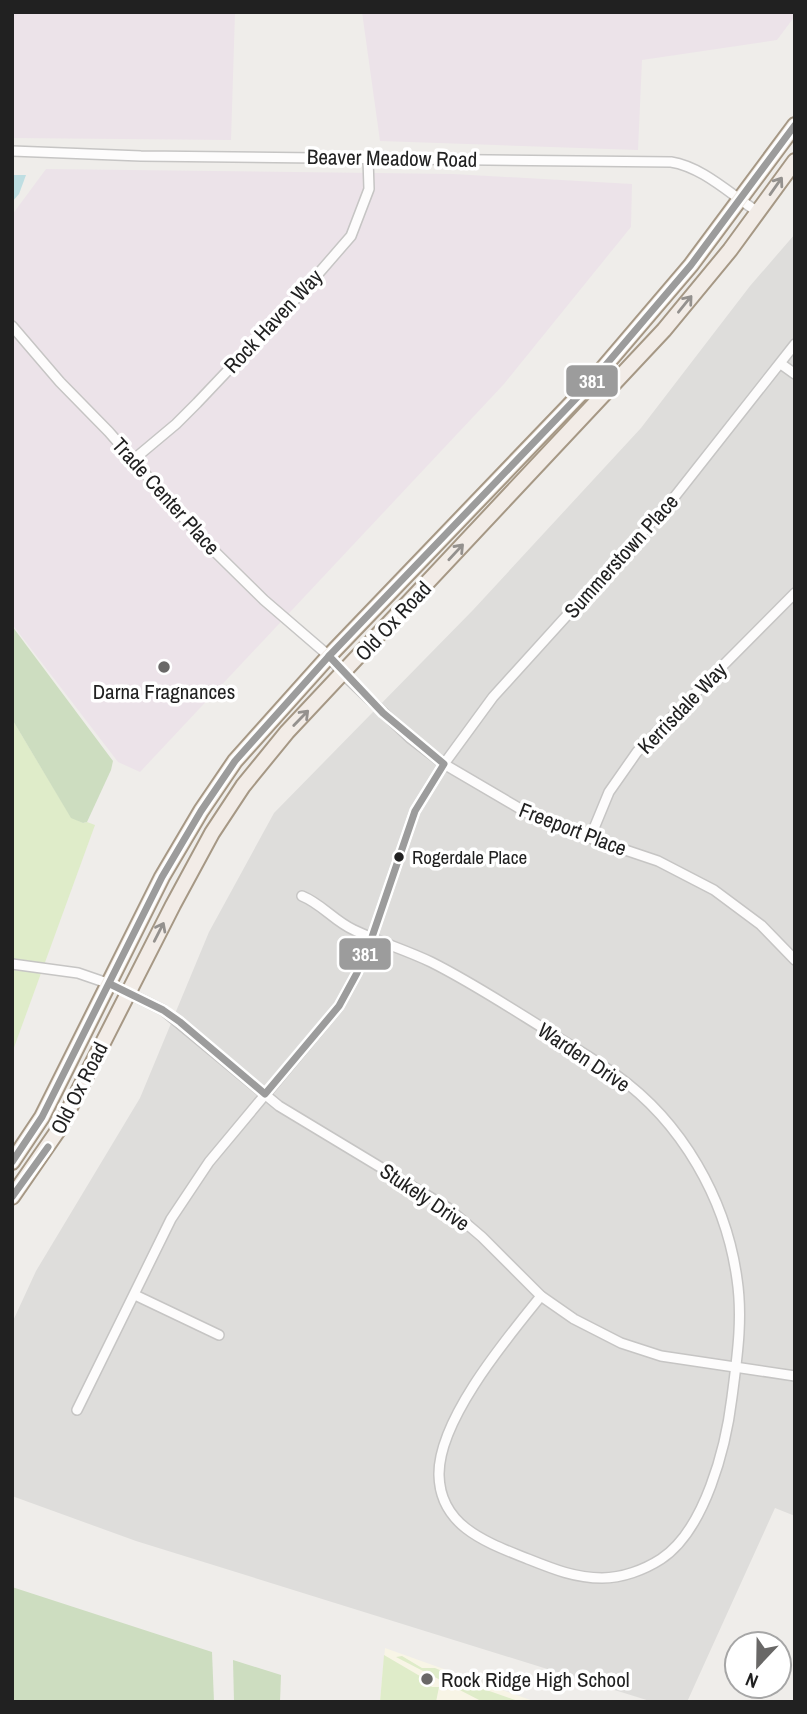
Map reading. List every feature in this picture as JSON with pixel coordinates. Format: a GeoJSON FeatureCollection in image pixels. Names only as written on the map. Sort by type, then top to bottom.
{"type":"FeatureCollection","features":[{"type":"Feature","properties":{"kind":"main road","name":"Old Ox Road"},"geometry":{"type":"LineString","coordinates":[[12,1162],[42,1116],[162,877],[235,761],[329,656],[587,387],[691,265],[795,125]]}},
{"type":"Feature","properties":{"kind":"main road","name":"Old Ox Road"},"geometry":{"type":"LineString","coordinates":[[12,1197],[59,1129],[212,833],[243,786],[287,732],[664,330],[795,161]]}},
{"type":"Feature","properties":{"kind":"street","name":"Beaver Meadow Road"},"geometry":{"type":"LineString","coordinates":[[12,151],[141,156],[671,162],[695,170],[758,212]]}},
{"type":"Feature","properties":{"kind":"street","name":"Rock Haven Way"},"geometry":{"type":"LineString","coordinates":[[133,460],[197,403],[305,289],[351,236],[369,189],[368,158]]}},
{"type":"Feature","properties":{"kind":"street","name":"Trade Center Place"},"geometry":{"type":"LineString","coordinates":[[12,326],[201,538],[264,600],[329,656]]}},
{"type":"Feature","properties":{"kind":"street","name":"Summerstown Place"},"geometry":{"type":"LineString","coordinates":[[444,764],[493,698],[676,495],[795,344]]}},
{"type":"Feature","properties":{"kind":"street"},"geometry":{"type":"LineString","coordinates":[[781,364],[795,374]]}},
{"type":"Feature","properties":{"kind":"street","name":"Kerrisdale Way"},"geometry":{"type":"LineString","coordinates":[[590,838],[609,792],[638,752],[795,593]]}},
{"type":"Feature","properties":{"kind":"street","name":"Freeport Place"},"geometry":{"type":"LineString","coordinates":[[329,656],[410,738],[444,764],[529,814],[658,861],[714,890],[761,925],[795,960]]}},
{"type":"Feature","properties":{"kind":"street"},"geometry":{"type":"LineString","coordinates":[[77,1410],[171,1219],[188,1191],[340,1006],[358,973],[372,937],[415,811],[444,764]]}},
{"type":"Feature","properties":{"kind":"street","name":"Warden Drive"},"geometry":{"type":"LineString","coordinates":[[302,896],[314,901],[340,923],[457,976],[618,1076],[671,1126],[705,1178],[729,1239],[738,1290],[740,1326],[731,1409],[700,1513],[685,1536],[663,1558],[636,1572],[606,1578],[565,1574],[470,1534],[457,1522],[445,1502],[439,1477],[445,1440],[491,1357],[541,1296]]}},
{"type":"Feature","properties":{"kind":"street","name":"Stukely Drive"},"geometry":{"type":"LineString","coordinates":[[12,964],[78,973],[110,984],[163,1010],[265,1094],[301,1119],[440,1202],[475,1231],[541,1296],[574,1319],[621,1343],[661,1356],[795,1376]]}},
{"type":"Feature","properties":{"kind":"street"},"geometry":{"type":"LineString","coordinates":[[135,1294],[219,1335]]}},
{"type":"Feature","properties":{"kind":"shaded area"},"geometry":{"type":"Polygon","coordinates":[[[12,12],[235,12],[231,140],[12,138],[12,12]]]}},
{"type":"Feature","properties":{"kind":"shaded area"},"geometry":{"type":"Polygon","coordinates":[[[362,12],[795,12],[795,16],[777,40],[642,60],[638,150],[380,141],[362,12]]]}},
{"type":"Feature","properties":{"kind":"shaded area"},"geometry":{"type":"Polygon","coordinates":[[[46,169],[453,174],[632,184],[631,227],[504,384],[140,772],[118,762],[12,624],[12,215],[46,169]]]}},
{"type":"Feature","properties":{"kind":"shaded area"},"geometry":{"type":"Polygon","coordinates":[[[795,234],[795,1516],[775,1508],[687,1702],[653,1702],[136,1541],[12,1496],[12,1323],[36,1271],[140,1098],[209,932],[274,813],[473,610],[641,428],[750,286],[795,234]]]}},
{"type":"Feature","properties":{"kind":"shaded area","name":"Rock Ridge High School"},"geometry":{"type":"Polygon","coordinates":[[[385,1648],[536,1702],[380,1702],[385,1648]]]}},
{"type":"Feature","properties":{"kind":"green space"},"geometry":{"type":"Polygon","coordinates":[[[12,626],[113,761],[87,822],[71,818],[12,719],[12,626]]]}},
{"type":"Feature","properties":{"kind":"green space"},"geometry":{"type":"Polygon","coordinates":[[[12,719],[71,817],[95,825],[12,1053],[12,719]]]}},
{"type":"Feature","properties":{"kind":"green space"},"geometry":{"type":"Polygon","coordinates":[[[12,1587],[212,1652],[214,1702],[12,1702],[12,1587]]]}},
{"type":"Feature","properties":{"kind":"green space"},"geometry":{"type":"Polygon","coordinates":[[[384,1655],[425,1679],[425,1683],[439,1687],[436,1702],[380,1702],[384,1655]]]}},
{"type":"Feature","properties":{"kind":"green space"},"geometry":{"type":"Polygon","coordinates":[[[402,1656],[422,1668],[435,1668],[521,1702],[481,1701],[396,1657],[402,1656]]]}},
{"type":"Feature","properties":{"kind":"green space"},"geometry":{"type":"Polygon","coordinates":[[[233,1660],[281,1675],[280,1702],[234,1702],[233,1660]]]}},
{"type":"Feature","properties":{"kind":"water"},"geometry":{"type":"Polygon","coordinates":[[[12,175],[26,175],[19,194],[12,202],[12,175]]]}},
{"type":"Feature","properties":{"kind":"transit line","name":"381"},"geometry":{"type":"LineString","coordinates":[[12,1162],[42,1117],[162,877],[201,811],[235,761],[329,656],[587,387],[691,265],[795,125]]}},
{"type":"Feature","properties":{"kind":"transit line","name":"381"},"geometry":{"type":"LineString","coordinates":[[110,984],[163,1010],[180,1022],[265,1094],[339,1006],[372,937],[415,811],[444,764],[383,713],[329,656]]}},
{"type":"Feature","properties":{"kind":"transit line","name":"381"},"geometry":{"type":"LineString","coordinates":[[12,1197],[48,1147]]}},
{"type":"Feature","properties":{"kind":"place","name":"Darna Fragnances"},"geometry":{"type":"Point","coordinates":[164,667]}},
{"type":"Feature","properties":{"kind":"place","name":"Rogerdale Place"},"geometry":{"type":"Point","coordinates":[399,857]}},
{"type":"Feature","properties":{"kind":"place","name":"Rock Ridge High School"},"geometry":{"type":"Point","coordinates":[427,1679]}}]}
